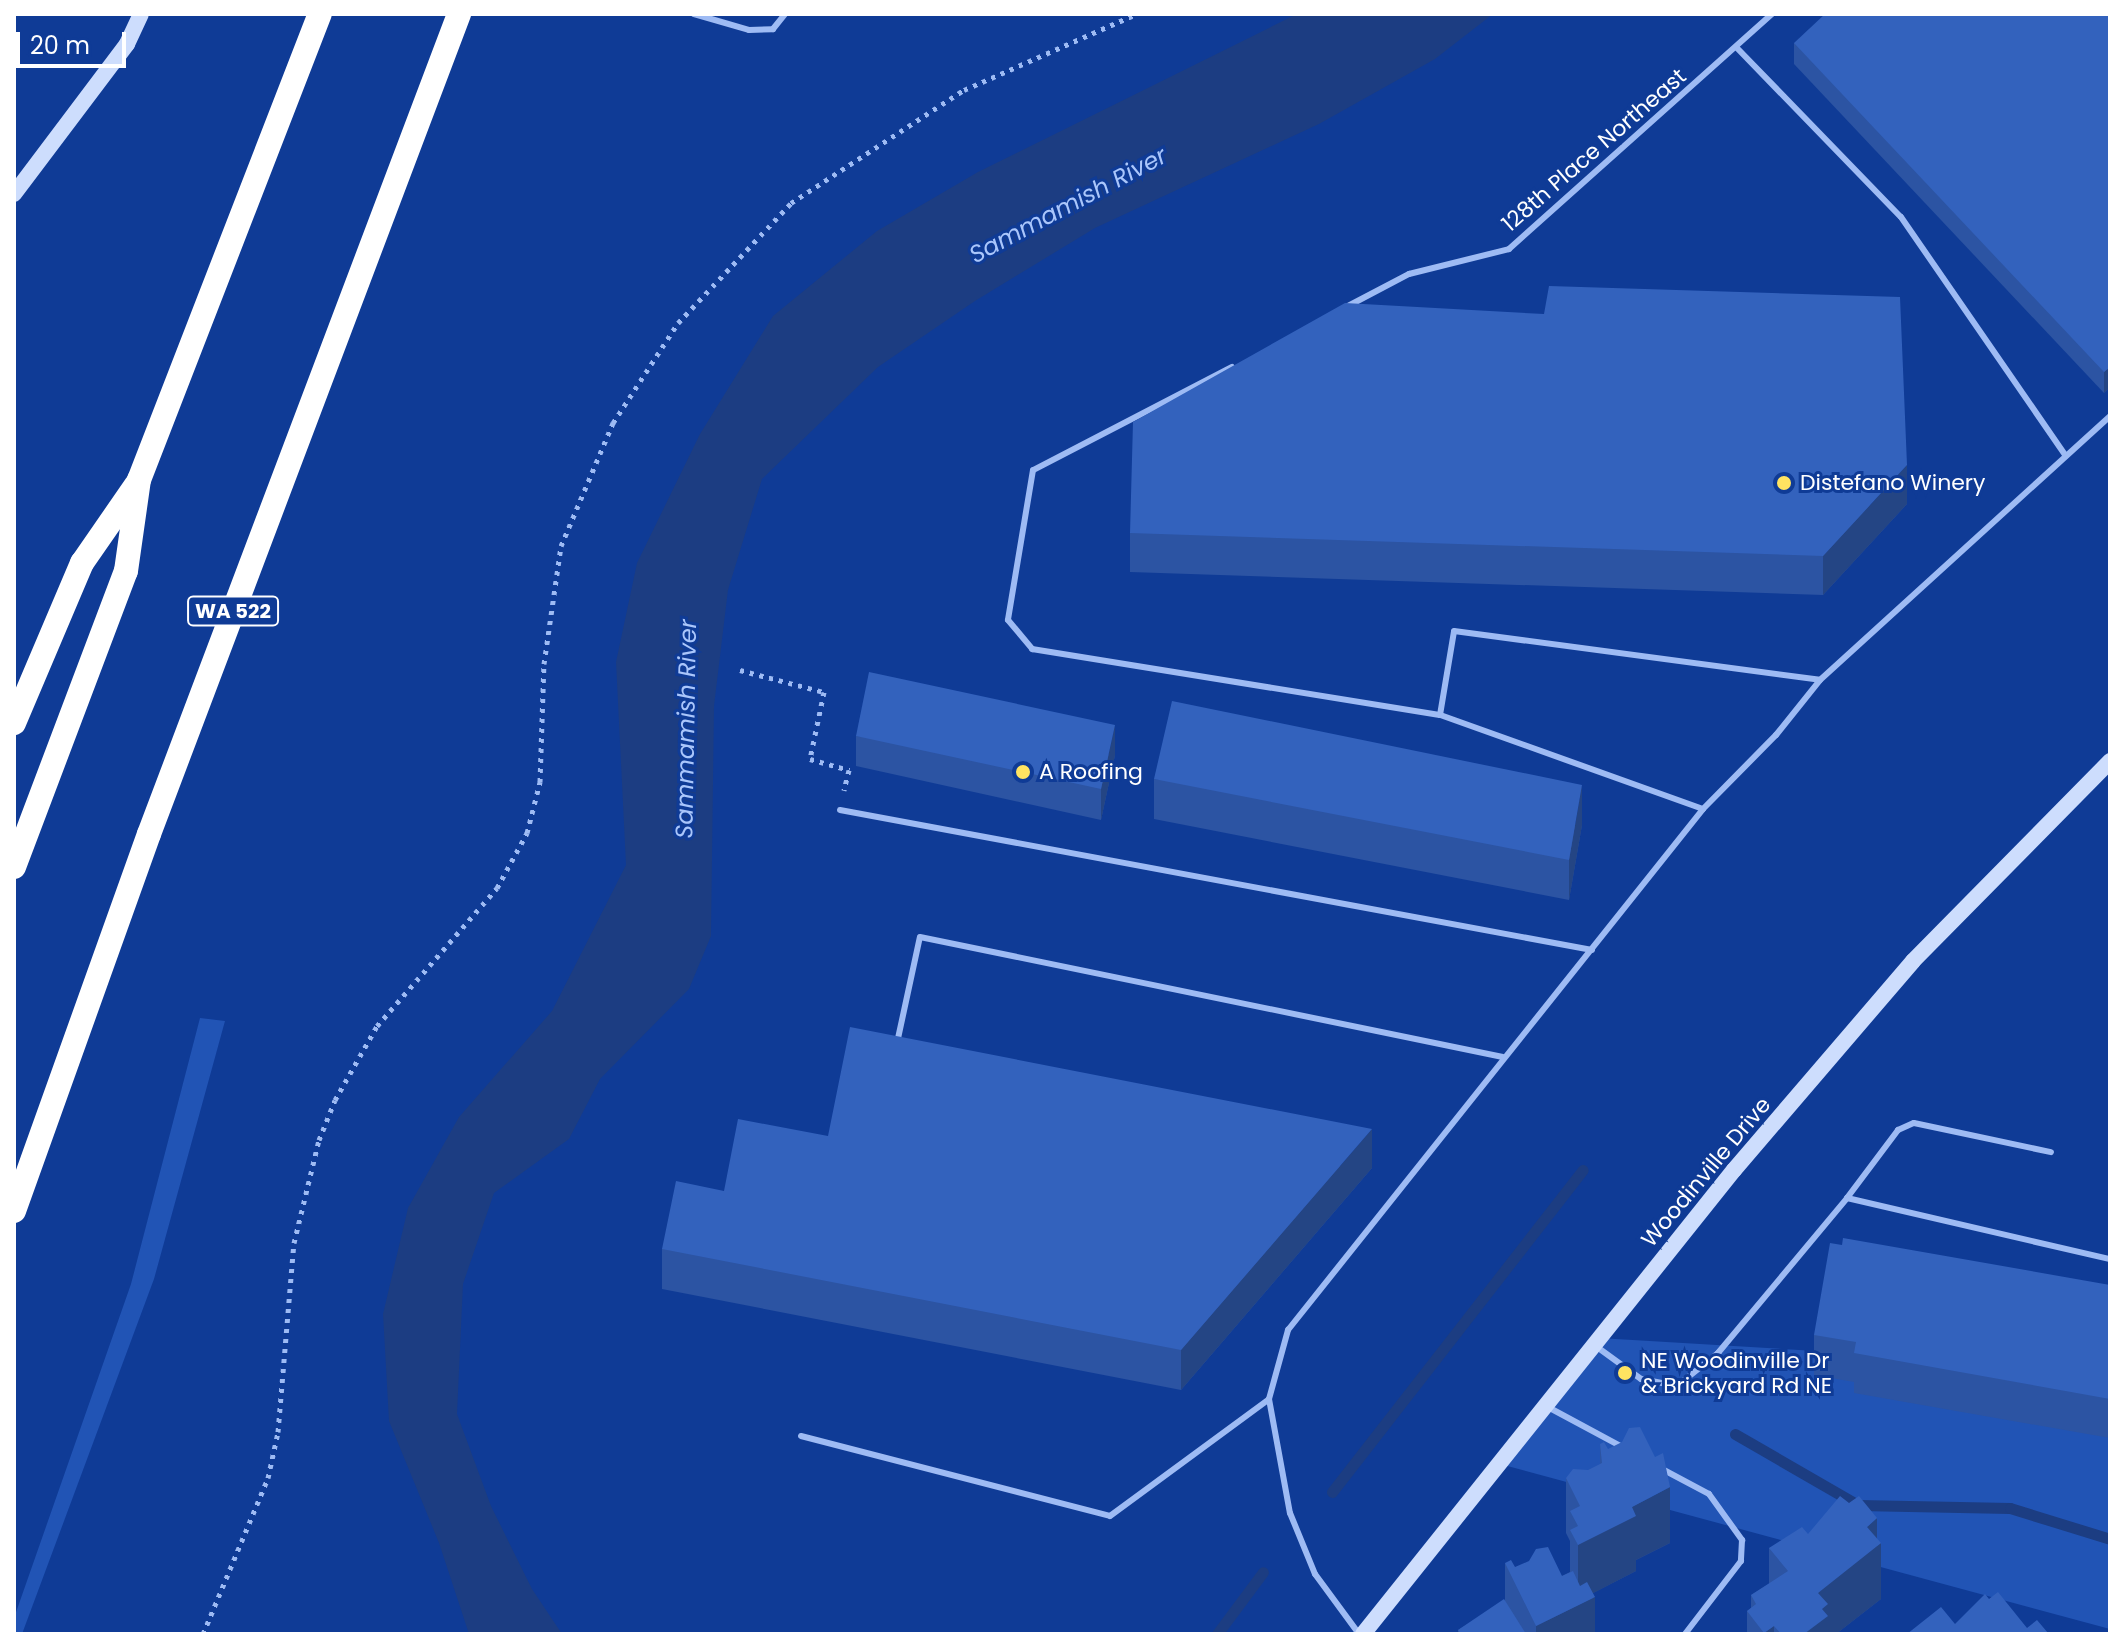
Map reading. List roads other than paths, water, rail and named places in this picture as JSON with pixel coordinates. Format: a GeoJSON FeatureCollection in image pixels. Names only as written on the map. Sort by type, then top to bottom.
{"type":"FeatureCollection","features":[{"type":"Feature","properties":{"kind":"highway"},"geometry":{"type":"LineString","coordinates":[[14,867],[126,571],[139,480],[320,14]]}},
{"type":"Feature","properties":{"kind":"highway","name":"WA 522"},"geometry":{"type":"LineString","coordinates":[[14,1211],[149,834],[459,14]]}},
{"type":"Feature","properties":{"kind":"highway"},"geometry":{"type":"LineString","coordinates":[[14,723],[82,563],[139,480]]}},
{"type":"Feature","properties":{"kind":"main road"},"geometry":{"type":"LineString","coordinates":[[14,194],[127,44],[141,14]]}},
{"type":"Feature","properties":{"kind":"main road","name":"Woodinville Drive"},"geometry":{"type":"LineString","coordinates":[[1361,1634],[1734,1170],[1913,961],[2110,761]]}},
{"type":"Feature","properties":{"kind":"lane"},"geometry":{"type":"LineString","coordinates":[[694,14],[749,30],[773,29],[785,14]]}},
{"type":"Feature","properties":{"kind":"lane","name":"128th Place Northeast"},"geometry":{"type":"LineString","coordinates":[[1340,311],[1409,274],[1509,249],[1772,14]]}},
{"type":"Feature","properties":{"kind":"lane"},"geometry":{"type":"LineString","coordinates":[[1737,48],[1901,217],[2066,456]]}},
{"type":"Feature","properties":{"kind":"lane"},"geometry":{"type":"LineString","coordinates":[[1242,361],[1033,470],[1008,620],[1032,649],[1440,715],[1703,809]]}},
{"type":"Feature","properties":{"kind":"lane"},"geometry":{"type":"LineString","coordinates":[[1361,1634],[1315,1574],[1290,1513],[1269,1399],[1288,1330],[1703,809],[1776,735],[1820,680],[2110,416]]}},
{"type":"Feature","properties":{"kind":"lane"},"geometry":{"type":"LineString","coordinates":[[1440,715],[1454,631],[1820,680]]}},
{"type":"Feature","properties":{"kind":"lane"},"geometry":{"type":"LineString","coordinates":[[840,810],[1592,950]]}},
{"type":"Feature","properties":{"kind":"lane"},"geometry":{"type":"LineString","coordinates":[[897,1043],[920,937],[1503,1057]]}},
{"type":"Feature","properties":{"kind":"lane"},"geometry":{"type":"LineString","coordinates":[[1594,1345],[1641,1379],[1677,1386],[1718,1353],[1847,1198],[1898,1130],[1914,1123],[2051,1152]]}},
{"type":"Feature","properties":{"kind":"lane"},"geometry":{"type":"LineString","coordinates":[[1847,1198],[2110,1259]]}},
{"type":"Feature","properties":{"kind":"lane"},"geometry":{"type":"LineString","coordinates":[[801,1436],[1110,1516],[1269,1399]]}},
{"type":"Feature","properties":{"kind":"lane"},"geometry":{"type":"LineString","coordinates":[[1546,1406],[1628,1450]]}},
{"type":"Feature","properties":{"kind":"lane"},"geometry":{"type":"LineString","coordinates":[[1655,1465],[1709,1494],[1742,1540],[1741,1561],[1685,1634]]}},
{"type":"Feature","properties":{"kind":"water","name":"Sammamish River"},"geometry":{"type":"Polygon","coordinates":[[[1297,14],[1493,14],[1435,59],[1319,124],[1095,228],[975,301],[878,367],[762,479],[728,590],[714,706],[711,936],[689,989],[600,1079],[569,1139],[494,1193],[463,1284],[457,1414],[491,1506],[532,1589],[562,1634],[469,1634],[439,1543],[389,1421],[383,1314],[408,1208],[459,1117],[552,1011],[626,865],[616,662],[637,563],[700,434],[773,316],[877,231],[978,172],[1297,14]]]}},
{"type":"Feature","properties":{"kind":"waterway"},"geometry":{"type":"LineString","coordinates":[[1332,1492],[1583,1170]]}},
{"type":"Feature","properties":{"kind":"waterway"},"geometry":{"type":"LineString","coordinates":[[1735,1434],[1858,1505],[2010,1508],[2110,1539]]}},
{"type":"Feature","properties":{"kind":"waterway"},"geometry":{"type":"LineString","coordinates":[[1217,1634],[1263,1572]]}},
{"type":"Feature","properties":{"kind":"place","name":"Distefano Winery"},"geometry":{"type":"Point","coordinates":[1784,483]}},
{"type":"Feature","properties":{"kind":"place","name":"A Roofing"},"geometry":{"type":"Point","coordinates":[1023,772]}},
{"type":"Feature","properties":{"kind":"place","name":"NE Woodinville Dr & Brickyard Rd NE"},"geometry":{"type":"Point","coordinates":[1625,1373]}}]}
